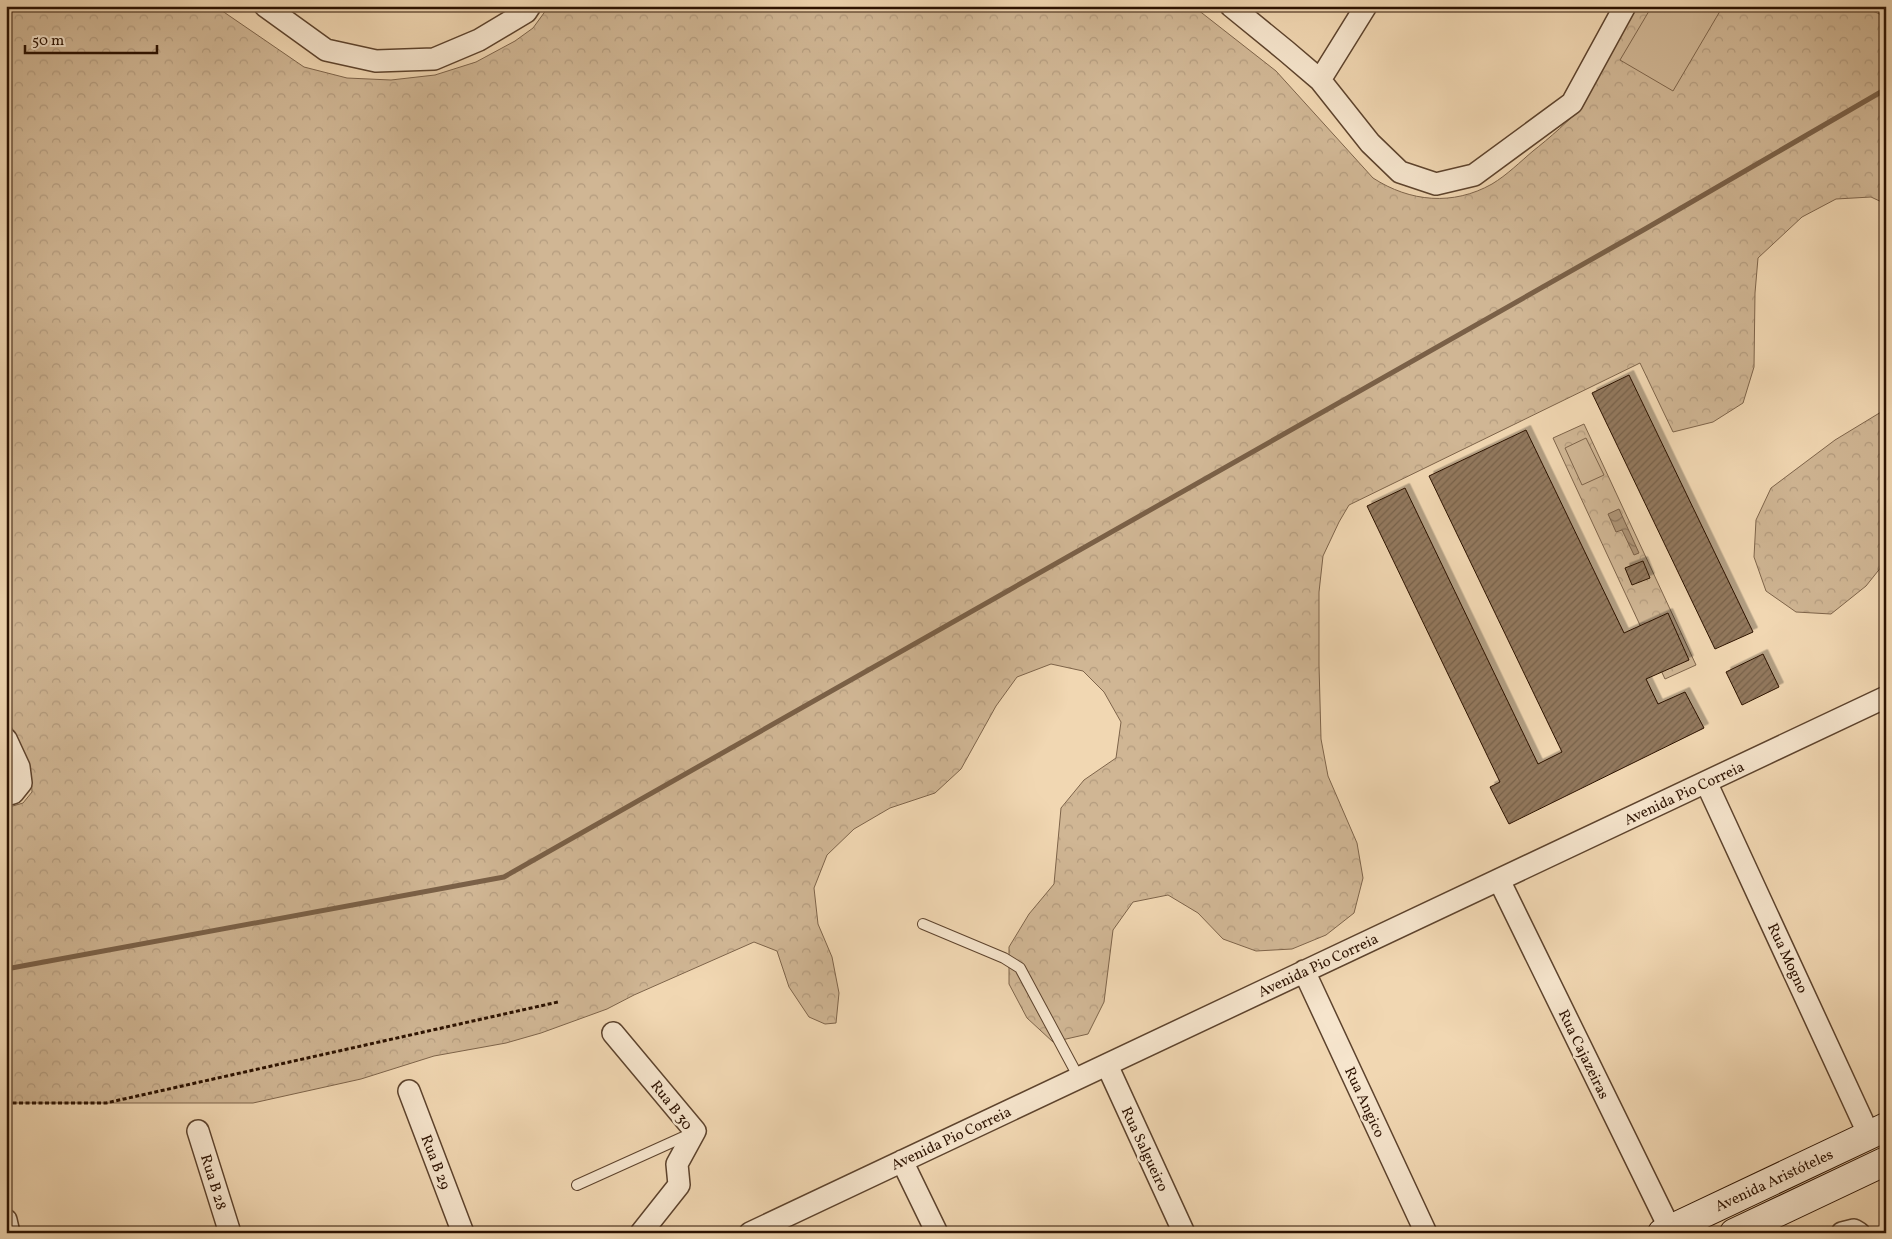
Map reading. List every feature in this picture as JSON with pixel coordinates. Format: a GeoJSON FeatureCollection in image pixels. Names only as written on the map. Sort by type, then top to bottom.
{"type":"FeatureCollection","features":[{"type":"Feature","properties":{"kind":"street"},"geometry":{"type":"LineString","coordinates":[[268,7],[326,50],[376,61],[434,59],[479,40],[526,12],[530,6]]}},
{"type":"Feature","properties":{"kind":"street"},"geometry":{"type":"LineString","coordinates":[[1231,6],[1320,80],[1370,143],[1400,172],[1436,184],[1474,175],[1572,103],[1625,6]]}},
{"type":"Feature","properties":{"kind":"street"},"geometry":{"type":"LineString","coordinates":[[1320,80],[1366,6]]}},
{"type":"Feature","properties":{"kind":"street","name":"Avenida Pio Correia"},"geometry":{"type":"LineString","coordinates":[[750,1233],[1886,698]]}},
{"type":"Feature","properties":{"kind":"street"},"geometry":{"type":"LineString","coordinates":[[6,739],[18,767],[21,783],[13,793],[6,795]]}},
{"type":"Feature","properties":{"kind":"street","name":"Rua Mogno"},"geometry":{"type":"LineString","coordinates":[[1706,782],[1877,1131]]}},
{"type":"Feature","properties":{"kind":"street","name":"Rua Cajazeiras"},"geometry":{"type":"LineString","coordinates":[[1499,880],[1666,1231]]}},
{"type":"Feature","properties":{"kind":"street","name":"Rua Angico"},"geometry":{"type":"LineString","coordinates":[[1304,971],[1426,1233]]}},
{"type":"Feature","properties":{"kind":"street","name":"Rua B 30"},"geometry":{"type":"LineString","coordinates":[[613,1033],[695,1131],[677,1164],[679,1185],[641,1233]]}},
{"type":"Feature","properties":{"kind":"street","name":"Rua Salgueiro"},"geometry":{"type":"LineString","coordinates":[[1106,1064],[1184,1233]]}},
{"type":"Feature","properties":{"kind":"street","name":"Rua B 29"},"geometry":{"type":"LineString","coordinates":[[409,1091],[463,1233]]}},
{"type":"Feature","properties":{"kind":"street","name":"Rua B 28"},"geometry":{"type":"LineString","coordinates":[[198,1131],[230,1233]]}},
{"type":"Feature","properties":{"kind":"street","name":"Avenida Aristóteles"},"geometry":{"type":"LineString","coordinates":[[1666,1231],[1877,1131]]}},
{"type":"Feature","properties":{"kind":"street"},"geometry":{"type":"LineString","coordinates":[[902,1161],[937,1233]]}},
{"type":"Feature","properties":{"kind":"street","name":"Avenida Aristóteles"},"geometry":{"type":"LineString","coordinates":[[1734,1233],[1885,1163]]}},
{"type":"Feature","properties":{"kind":"street"},"geometry":{"type":"LineString","coordinates":[[6,1220],[9,1233]]}},
{"type":"Feature","properties":{"kind":"street"},"geometry":{"type":"LineString","coordinates":[[1842,1233],[1854,1230],[1859,1233]]}},
{"type":"Feature","properties":{"kind":"lane"},"geometry":{"type":"LineString","coordinates":[[923,924],[1004,958],[1020,968],[1079,1078]]}},
{"type":"Feature","properties":{"kind":"lane"},"geometry":{"type":"LineString","coordinates":[[577,1185],[695,1131]]}},
{"type":"Feature","properties":{"kind":"path"},"geometry":{"type":"LineString","coordinates":[[6,1103],[106,1103],[558,1002]]}},
{"type":"Feature","properties":{"kind":"green space"},"geometry":{"type":"Polygon","coordinates":[[[25,6],[215,6],[304,67],[347,78],[391,80],[435,75],[476,62],[515,41],[533,28],[549,6],[1193,6],[1276,71],[1373,178],[1402,192],[1432,198],[1447,198],[1462,196],[1492,184],[1508,173],[1579,110],[1634,6],[1862,6],[1886,17],[1886,204],[1871,197],[1836,199],[1802,217],[1758,258],[1755,293],[1754,367],[1743,403],[1713,422],[1673,432],[1640,363],[1349,505],[1323,556],[1319,592],[1321,739],[1328,776],[1357,843],[1363,878],[1354,913],[1326,935],[1292,949],[1256,951],[1223,939],[1198,913],[1168,895],[1133,902],[1113,930],[1104,1002],[1088,1034],[1053,1042],[1027,1018],[1009,984],[1009,947],[1029,914],[1054,884],[1061,808],[1084,780],[1116,758],[1121,722],[1104,692],[1083,671],[1051,664],[1017,677],[996,706],[961,769],[935,793],[890,808],[854,829],[827,855],[814,888],[818,924],[832,957],[839,993],[836,1023],[825,1024],[809,1017],[789,987],[777,951],[754,942],[634,995],[607,1009],[541,1033],[506,1043],[434,1056],[361,1079],[253,1103],[6,1103],[6,808],[23,803],[32,792],[31,773],[6,714],[6,14],[25,6]]]}},
{"type":"Feature","properties":{"kind":"green space"},"geometry":{"type":"Polygon","coordinates":[[[1652,6],[1723,6],[1673,91],[1620,60],[1652,6]]]}},
{"type":"Feature","properties":{"kind":"green space"},"geometry":{"type":"Polygon","coordinates":[[[1886,409],[1886,561],[1866,586],[1831,614],[1796,612],[1766,591],[1754,557],[1756,520],[1771,488],[1835,440],[1886,409]]]}},
{"type":"Feature","properties":{"kind":"green space"},"geometry":{"type":"Polygon","coordinates":[[[1584,424],[1696,665],[1665,679],[1553,438],[1584,424]]]}},
{"type":"Feature","properties":{"kind":"green space"},"geometry":{"type":"Polygon","coordinates":[[[1586,438],[1604,475],[1582,485],[1565,448],[1586,438]]]}},
{"type":"Feature","properties":{"kind":"water"},"geometry":{"type":"Polygon","coordinates":[[[1619,509],[1639,553],[1634,555],[1622,530],[1616,532],[1608,514],[1619,509]]]}},
{"type":"Feature","properties":{"kind":"building"},"geometry":{"type":"Polygon","coordinates":[[[1629,375],[1753,632],[1715,649],[1592,393],[1629,375]]]}},
{"type":"Feature","properties":{"kind":"building"},"geometry":{"type":"Polygon","coordinates":[[[1526,430],[1624,633],[1668,613],[1689,660],[1646,679],[1658,704],[1685,692],[1704,728],[1509,824],[1490,787],[1500,782],[1367,506],[1405,488],[1538,764],[1562,752],[1429,476],[1526,430]]]}},
{"type":"Feature","properties":{"kind":"building"},"geometry":{"type":"Polygon","coordinates":[[[1643,561],[1650,578],[1632,585],[1625,568],[1643,561]]]}},
{"type":"Feature","properties":{"kind":"building"},"geometry":{"type":"Polygon","coordinates":[[[1763,654],[1779,687],[1742,705],[1726,672],[1763,654]]]}},
{"type":"Feature","properties":{"kind":"waterway"},"geometry":{"type":"LineString","coordinates":[[6,969],[504,877],[1645,229],[1886,89]]}}]}
